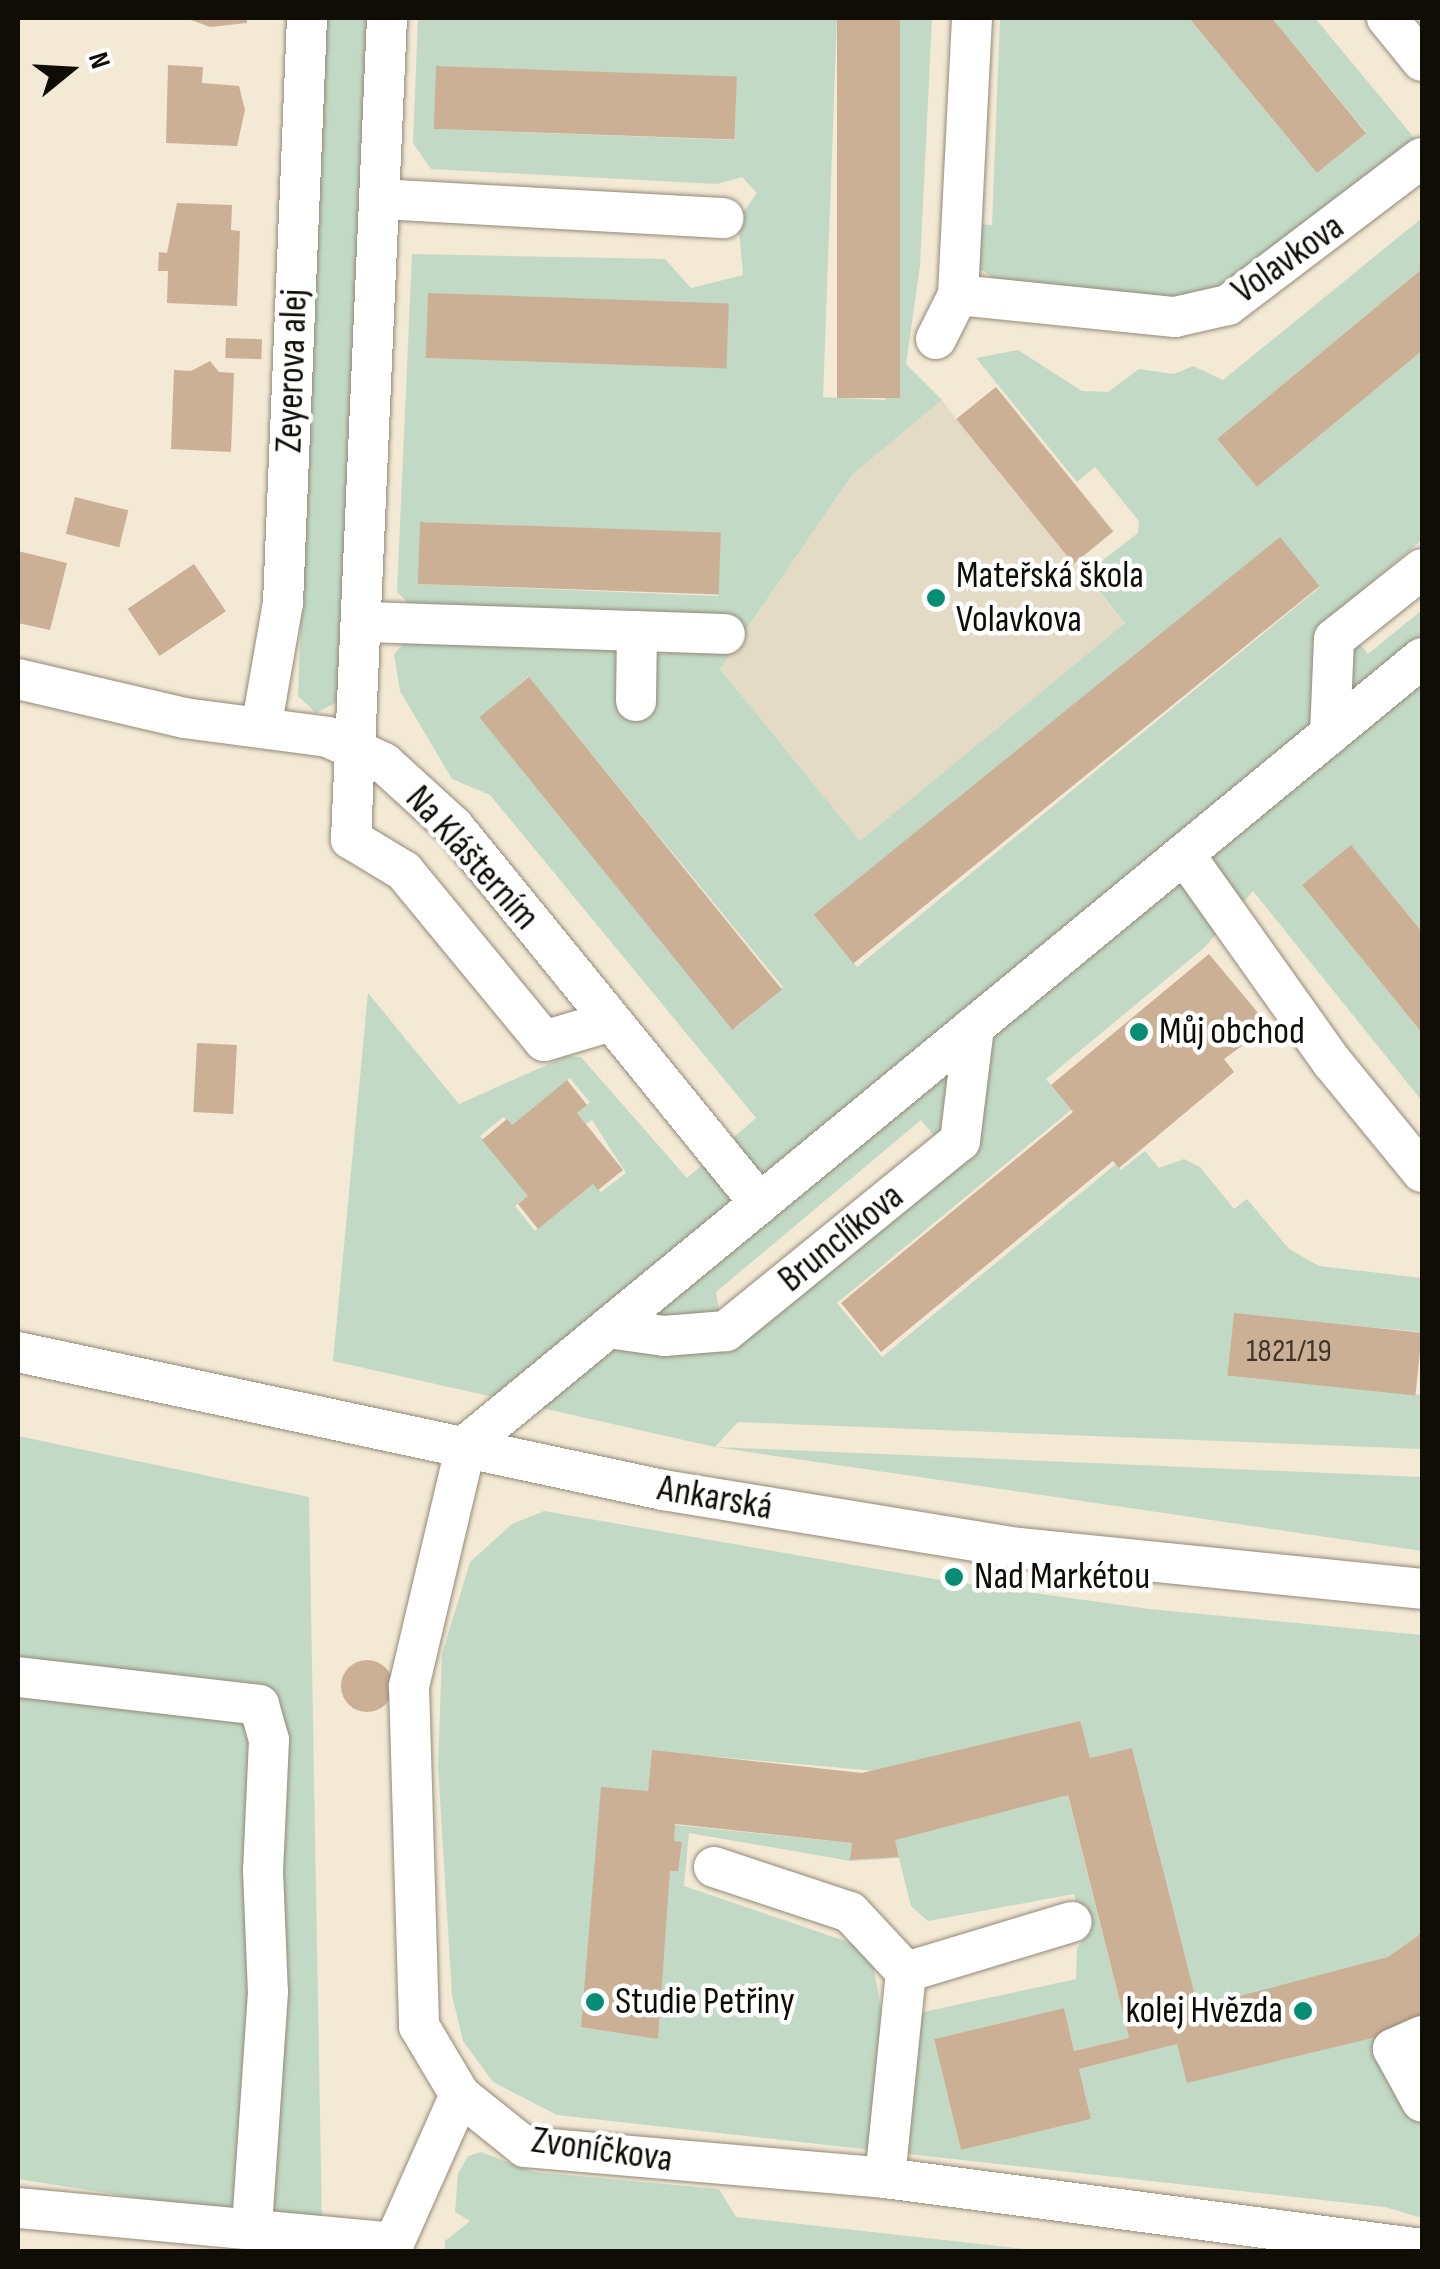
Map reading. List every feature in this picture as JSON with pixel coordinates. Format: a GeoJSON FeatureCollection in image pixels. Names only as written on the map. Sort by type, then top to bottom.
{"type":"FeatureCollection","features":[{"type":"Feature","properties":{"kind":"street","name":"Zeyerova alej"},"geometry":{"type":"LineString","coordinates":[[262,724],[283,603],[307,18]]}},
{"type":"Feature","properties":{"kind":"street"},"geometry":{"type":"LineString","coordinates":[[387,18],[359,747],[351,839],[404,871],[544,1040],[611,1020]]}},
{"type":"Feature","properties":{"kind":"street"},"geometry":{"type":"LineString","coordinates":[[936,339],[958,295],[972,18]]}},
{"type":"Feature","properties":{"kind":"street"},"geometry":{"type":"LineString","coordinates":[[1386,18],[1422,61]]}},
{"type":"Feature","properties":{"kind":"street","name":"Volavkova"},"geometry":{"type":"LineString","coordinates":[[958,295],[1175,318],[1228,305],[1422,158]]}},
{"type":"Feature","properties":{"kind":"street"},"geometry":{"type":"LineString","coordinates":[[380,199],[723,218]]}},
{"type":"Feature","properties":{"kind":"street"},"geometry":{"type":"LineString","coordinates":[[1330,734],[1334,639],[1422,569]]}},
{"type":"Feature","properties":{"kind":"street"},"geometry":{"type":"LineString","coordinates":[[364,622],[725,634]]}},
{"type":"Feature","properties":{"kind":"street"},"geometry":{"type":"LineString","coordinates":[[636,701],[638,631]]}},
{"type":"Feature","properties":{"kind":"street","name":"Brunclíkova"},"geometry":{"type":"LineString","coordinates":[[466,1444],[1422,658]]}},
{"type":"Feature","properties":{"kind":"street","name":"Na Klášterním"},"geometry":{"type":"LineString","coordinates":[[18,679],[184,718],[262,724],[359,747],[454,827],[760,1203]]}},
{"type":"Feature","properties":{"kind":"street"},"geometry":{"type":"LineString","coordinates":[[1184,854],[1332,1062],[1422,1172]]}},
{"type":"Feature","properties":{"kind":"street","name":"Brunclíkova"},"geometry":{"type":"LineString","coordinates":[[608,1328],[694,1336],[726,1331],[946,1152],[960,1140],[974,1027]]}},
{"type":"Feature","properties":{"kind":"street","name":"Ankarská"},"geometry":{"type":"LineString","coordinates":[[18,1352],[272,1410],[466,1444],[663,1490],[1019,1548],[1422,1589]]}},
{"type":"Feature","properties":{"kind":"street","name":"Zvoníčkova"},"geometry":{"type":"LineString","coordinates":[[466,1444],[409,1686],[419,2026],[460,2095],[525,2147],[885,2178],[1422,2250]]}},
{"type":"Feature","properties":{"kind":"street"},"geometry":{"type":"LineString","coordinates":[[18,1677],[259,1705],[269,1740],[268,1992],[252,2228]]}},
{"type":"Feature","properties":{"kind":"street"},"geometry":{"type":"LineString","coordinates":[[714,1867],[850,1912],[906,1972],[885,2178]]}},
{"type":"Feature","properties":{"kind":"street"},"geometry":{"type":"LineString","coordinates":[[906,1972],[1072,1922]]}},
{"type":"Feature","properties":{"kind":"street"},"geometry":{"type":"LineString","coordinates":[[1422,2036],[1393,2049],[1422,2102]]}},
{"type":"Feature","properties":{"kind":"street"},"geometry":{"type":"LineString","coordinates":[[18,2208],[394,2243],[460,2095]]}},
{"type":"Feature","properties":{"kind":"shaded area","name":"Mateřská škola Volavkova"},"geometry":{"type":"Polygon","coordinates":[[[996,387],[1114,531],[1075,564],[1125,623],[860,841],[720,669],[852,475],[942,400],[956,419],[996,387]]]}},
{"type":"Feature","properties":{"kind":"green space"},"geometry":{"type":"Polygon","coordinates":[[[324,18],[368,18],[339,701],[316,713],[298,696],[324,18]]]}},
{"type":"Feature","properties":{"kind":"green space"},"geometry":{"type":"Polygon","coordinates":[[[418,18],[837,18],[823,397],[885,400],[900,18],[932,18],[920,266],[906,364],[942,400],[852,475],[744,633],[730,614],[409,604],[397,592],[412,254],[665,259],[691,288],[743,275],[738,219],[757,193],[742,177],[717,184],[431,169],[413,143],[418,18]],[[437,66],[435,129],[735,140],[736,77],[437,66]],[[429,294],[427,358],[727,368],[429,294]],[[421,522],[419,584],[718,596],[720,533],[421,522]]]}},
{"type":"Feature","properties":{"kind":"green space"},"geometry":{"type":"Polygon","coordinates":[[[1000,18],[1189,18],[1317,173],[1366,132],[1272,18],[1315,18],[1416,140],[1227,288],[1169,299],[1002,283],[978,268],[981,224],[992,225],[1000,18]]]}},
{"type":"Feature","properties":{"kind":"green space"},"geometry":{"type":"Polygon","coordinates":[[[1422,218],[1422,269],[1217,439],[1257,487],[1422,351],[1422,540],[1335,613],[1368,654],[1422,610],[1422,932],[1351,846],[1302,885],[1422,1033],[1422,1101],[1253,891],[1205,947],[1046,1079],[1071,1110],[837,1303],[882,1357],[1116,1164],[1121,1170],[1145,1151],[1159,1168],[1184,1159],[1200,1167],[1234,1209],[1247,1199],[1289,1249],[1319,1266],[1422,1278],[1422,1332],[1234,1314],[1228,1376],[1422,1395],[1422,1449],[738,1422],[715,1447],[333,1361],[368,993],[459,1104],[567,1056],[581,1057],[687,1178],[756,1118],[490,795],[452,779],[400,691],[394,654],[407,640],[615,650],[619,658],[735,647],[720,669],[860,841],[1125,623],[1085,574],[1138,533],[1139,521],[1095,467],[1077,482],[976,358],[1018,350],[1082,391],[1108,392],[1139,369],[1174,374],[1193,366],[1223,380],[1422,218]],[[1279,538],[817,918],[857,967],[1320,587],[1279,538]],[[528,677],[480,718],[735,1028],[783,987],[528,677]],[[570,1078],[512,1125],[503,1117],[480,1136],[528,1196],[515,1206],[535,1231],[593,1184],[601,1192],[626,1173],[592,1120],[586,1124],[577,1113],[590,1102],[570,1078]],[[921,1120],[716,1292],[720,1315],[955,1162],[921,1120]]]}},
{"type":"Feature","properties":{"kind":"green space"},"geometry":{"type":"Polygon","coordinates":[[[18,1436],[309,1497],[322,2227],[18,2179],[18,1436]]]}},
{"type":"Feature","properties":{"kind":"green space"},"geometry":{"type":"Polygon","coordinates":[[[715,1447],[1422,1477],[1422,1551],[715,1447]]]}},
{"type":"Feature","properties":{"kind":"green space"},"geometry":{"type":"Polygon","coordinates":[[[544,1511],[934,1579],[1149,1609],[1422,1635],[1422,2036],[1394,2049],[1422,2102],[1422,2218],[1385,2207],[557,2115],[493,2082],[463,2041],[452,1995],[438,1767],[442,1654],[470,1562],[512,1524],[544,1511]],[[1132,1748],[1091,1758],[1097,1788],[1068,1796],[1129,2038],[1074,2051],[1064,2008],[934,2039],[961,2150],[1091,2119],[1079,2069],[1176,2044],[1198,2007],[1132,1748]],[[652,1751],[645,1822],[852,1843],[851,1860],[899,1856],[876,1771],[652,1751]],[[689,1833],[684,1886],[854,1944],[873,1963],[883,2021],[1076,1979],[1077,1948],[1086,1936],[1074,1894],[928,1921],[911,1906],[899,1858],[851,1861],[689,1833]]]}},
{"type":"Feature","properties":{"kind":"green space"},"geometry":{"type":"Polygon","coordinates":[[[481,2152],[534,2172],[719,2189],[736,2217],[1044,2251],[445,2251],[445,2241],[470,2221],[455,2212],[458,2174],[468,2156],[481,2152]]]}},
{"type":"Feature","properties":{"kind":"building"},"geometry":{"type":"Polygon","coordinates":[[[186,18],[247,18],[247,23],[210,27],[186,18]]]}},
{"type":"Feature","properties":{"kind":"building"},"geometry":{"type":"Polygon","coordinates":[[[837,18],[900,18],[900,398],[837,398],[837,18]]]}},
{"type":"Feature","properties":{"kind":"building"},"geometry":{"type":"Polygon","coordinates":[[[1189,18],[1272,18],[1366,133],[1317,173],[1189,18]]]}},
{"type":"Feature","properties":{"kind":"building"},"geometry":{"type":"Polygon","coordinates":[[[168,65],[203,67],[202,83],[239,86],[245,110],[237,146],[166,143],[168,65]]]}},
{"type":"Feature","properties":{"kind":"building"},"geometry":{"type":"Polygon","coordinates":[[[436,66],[737,77],[735,139],[434,129],[436,66]]]}},
{"type":"Feature","properties":{"kind":"building"},"geometry":{"type":"Polygon","coordinates":[[[177,203],[232,205],[231,230],[240,231],[237,306],[167,303],[168,271],[158,271],[159,252],[167,253],[177,203]]]}},
{"type":"Feature","properties":{"kind":"building"},"geometry":{"type":"Polygon","coordinates":[[[1422,269],[1422,351],[1257,487],[1217,439],[1422,269]]]}},
{"type":"Feature","properties":{"kind":"building"},"geometry":{"type":"Polygon","coordinates":[[[428,293],[729,304],[727,368],[426,358],[428,293]]]}},
{"type":"Feature","properties":{"kind":"building"},"geometry":{"type":"Polygon","coordinates":[[[226,338],[262,339],[261,359],[225,358],[226,338]]]}},
{"type":"Feature","properties":{"kind":"building"},"geometry":{"type":"Polygon","coordinates":[[[210,361],[219,372],[234,373],[231,452],[171,449],[174,370],[191,371],[210,361]]]}},
{"type":"Feature","properties":{"kind":"building"},"geometry":{"type":"Polygon","coordinates":[[[996,387],[1113,532],[1073,564],[956,419],[996,387]]]}},
{"type":"Feature","properties":{"kind":"building"},"geometry":{"type":"Polygon","coordinates":[[[75,497],[128,510],[119,547],[66,534],[75,497]]]}},
{"type":"Feature","properties":{"kind":"building"},"geometry":{"type":"Polygon","coordinates":[[[420,522],[721,533],[719,594],[418,584],[420,522]]]}},
{"type":"Feature","properties":{"kind":"building"},"geometry":{"type":"Polygon","coordinates":[[[1280,537],[1320,586],[853,964],[814,915],[1280,537]]]}},
{"type":"Feature","properties":{"kind":"building"},"geometry":{"type":"Polygon","coordinates":[[[18,551],[67,563],[50,630],[18,623],[18,551]]]}},
{"type":"Feature","properties":{"kind":"building"},"geometry":{"type":"Polygon","coordinates":[[[194,564],[226,611],[160,656],[128,609],[194,564]]]}},
{"type":"Feature","properties":{"kind":"building"},"geometry":{"type":"Polygon","coordinates":[[[529,677],[782,989],[732,1030],[479,717],[529,677]]]}},
{"type":"Feature","properties":{"kind":"building"},"geometry":{"type":"Polygon","coordinates":[[[1351,845],[1422,932],[1422,1033],[1302,885],[1351,845]]]}},
{"type":"Feature","properties":{"kind":"building"},"geometry":{"type":"Polygon","coordinates":[[[1209,954],[1269,1026],[1224,1059],[1234,1072],[1119,1168],[1113,1161],[881,1352],[841,1303],[1073,1112],[1051,1085],[1209,954]]]}},
{"type":"Feature","properties":{"kind":"building"},"geometry":{"type":"Polygon","coordinates":[[[197,1043],[237,1045],[233,1114],[193,1112],[197,1043]]]}},
{"type":"Feature","properties":{"kind":"building"},"geometry":{"type":"Polygon","coordinates":[[[567,1080],[587,1105],[577,1113],[623,1170],[598,1190],[593,1184],[538,1229],[518,1204],[528,1196],[482,1140],[507,1119],[512,1125],[567,1080]]]}},
{"type":"Feature","properties":{"kind":"building"},"geometry":{"type":"Polygon","coordinates":[[[1234,1313],[1422,1333],[1415,1395],[1227,1376],[1234,1313]]]}},
{"type":"Feature","properties":{"kind":"building"},"geometry":{"type":"Polygon","coordinates":[[[367,1660],[385,1668],[393,1686],[385,1704],[367,1712],[349,1704],[341,1686],[349,1668],[367,1660]]]}},
{"type":"Feature","properties":{"kind":"building"},"geometry":{"type":"Polygon","coordinates":[[[1080,1721],[1090,1758],[1132,1748],[1198,2007],[1388,1957],[1422,1933],[1422,2036],[1389,2034],[1187,2083],[1177,2044],[1079,2069],[1091,2119],[961,2150],[934,2039],[1064,2008],[1074,2051],[1129,2038],[1068,1795],[895,1840],[899,1857],[850,1860],[852,1843],[675,1824],[674,1841],[682,1842],[678,1871],[670,1871],[658,2039],[581,2027],[601,1787],[648,1791],[652,1750],[862,1773],[1080,1721]]]}},
{"type":"Feature","properties":{"kind":"place","name":"Mateřská škola Volavkova"},"geometry":{"type":"Point","coordinates":[936,598]}},
{"type":"Feature","properties":{"kind":"place","name":"Můj obchod"},"geometry":{"type":"Point","coordinates":[1139,1032]}},
{"type":"Feature","properties":{"kind":"place","name":"Nad Markétou"},"geometry":{"type":"Point","coordinates":[954,1577]}},
{"type":"Feature","properties":{"kind":"place","name":"Studie Petřiny"},"geometry":{"type":"Point","coordinates":[595,2002]}},
{"type":"Feature","properties":{"kind":"place","name":"kolej Hvězda"},"geometry":{"type":"Point","coordinates":[1303,2011]}}]}
